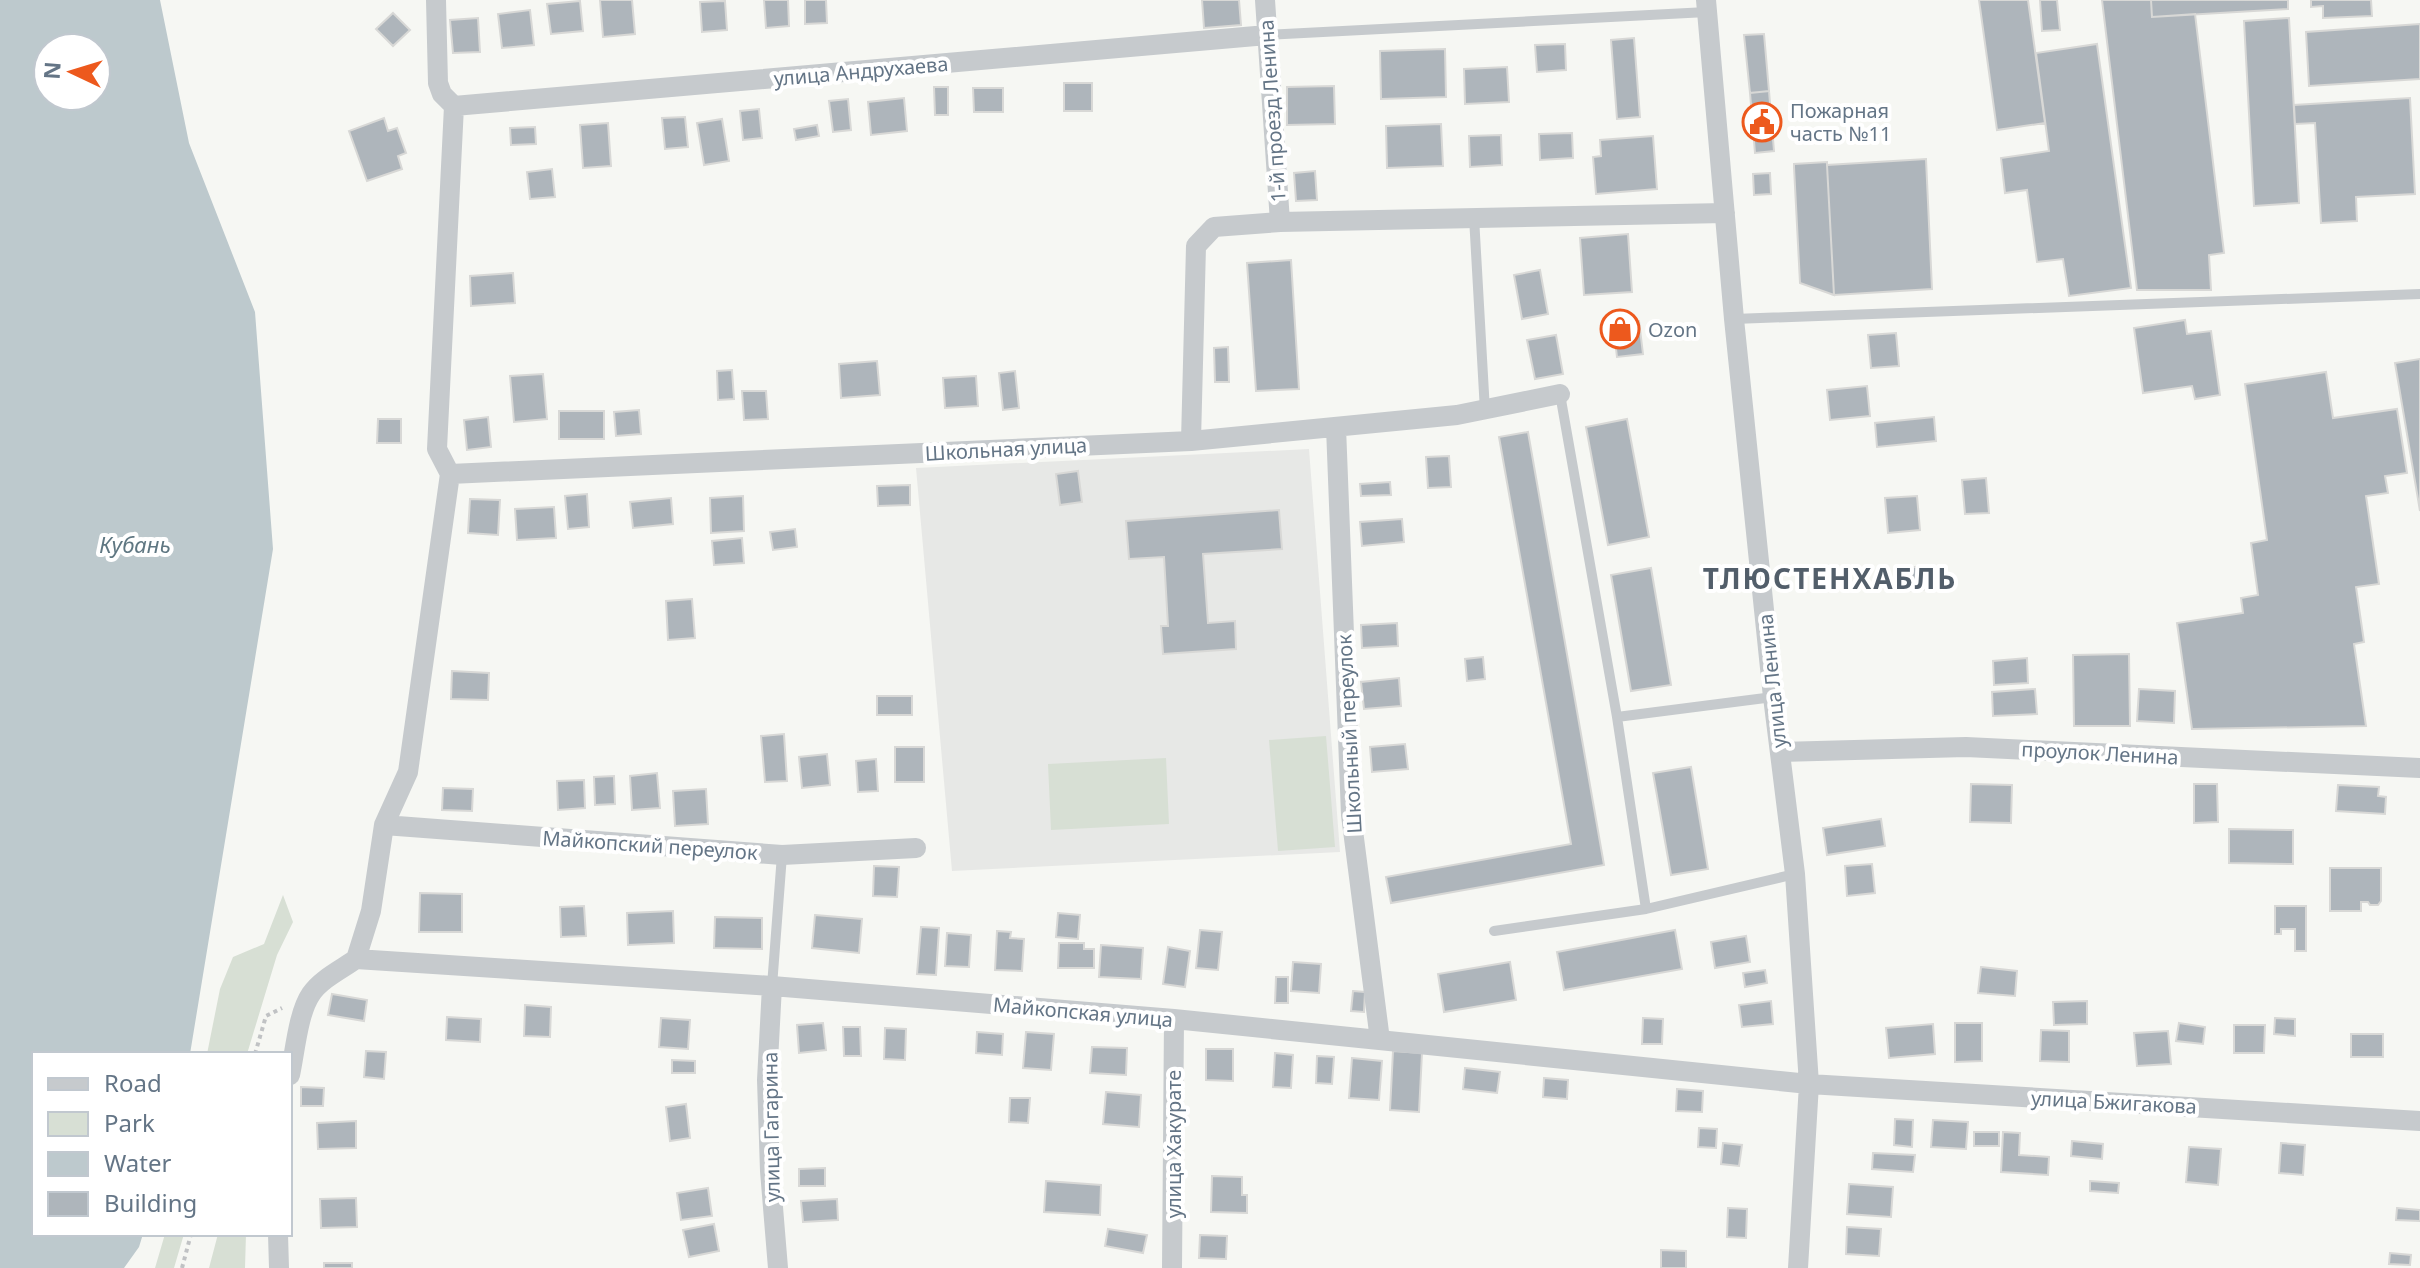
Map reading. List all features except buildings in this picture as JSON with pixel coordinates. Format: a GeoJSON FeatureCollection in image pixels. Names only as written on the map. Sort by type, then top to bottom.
{"type":"FeatureCollection","features":[{"type":"Feature","properties":{"kind":"street"},"geometry":{"type":"LineString","coordinates":[[292,1066],[310,995],[321,983],[356,959],[371,911],[384,825],[408,772],[450,474],[437,449],[454,106],[442,94],[438,83],[436,0]]}},
{"type":"Feature","properties":{"kind":"street","name":"1-й проезд Ленина"},"geometry":{"type":"LineString","coordinates":[[1265,0],[1280,222]]}},
{"type":"Feature","properties":{"kind":"street","name":"улица Ленина"},"geometry":{"type":"LineString","coordinates":[[1707,6],[1734,319],[1773,697],[1795,874],[1809,1084],[1798,1268]]}},
{"type":"Feature","properties":{"kind":"street","name":"улица Андрухаева"},"geometry":{"type":"LineString","coordinates":[[454,106],[1267,35]]}},
{"type":"Feature","properties":{"kind":"street"},"geometry":{"type":"LineString","coordinates":[[1191,441],[1196,246],[1214,227],[1280,222],[1725,213]]}},
{"type":"Feature","properties":{"kind":"street","name":"Школьная улица"},"geometry":{"type":"LineString","coordinates":[[450,474],[1191,441],[1485,411],[1560,394]]}},
{"type":"Feature","properties":{"kind":"street","name":"Школьный переулок"},"geometry":{"type":"LineString","coordinates":[[1336,427],[1351,815],[1380,1040]]}},
{"type":"Feature","properties":{"kind":"street","name":"проулок Ленина"},"geometry":{"type":"LineString","coordinates":[[1780,752],[1966,747],[2420,768]]}},
{"type":"Feature","properties":{"kind":"street","name":"Майкопский переулок"},"geometry":{"type":"LineString","coordinates":[[384,825],[782,855],[916,848]]}},
{"type":"Feature","properties":{"kind":"street","name":"Майкопская улица"},"geometry":{"type":"LineString","coordinates":[[356,959],[772,986],[1174,1019],[1809,1084]]}},
{"type":"Feature","properties":{"kind":"street","name":"улица Гагарина"},"geometry":{"type":"LineString","coordinates":[[772,986],[767,1080],[778,1268]]}},
{"type":"Feature","properties":{"kind":"street","name":"улица Хакурате"},"geometry":{"type":"LineString","coordinates":[[1172,1268],[1174,1019]]}},
{"type":"Feature","properties":{"kind":"street","name":"улица Бжигакова"},"geometry":{"type":"LineString","coordinates":[[1809,1084],[2420,1121]]}},
{"type":"Feature","properties":{"kind":"street"},"geometry":{"type":"LineString","coordinates":[[278,1236],[279,1268]]}},
{"type":"Feature","properties":{"kind":"lane"},"geometry":{"type":"LineString","coordinates":[[1267,35],[1707,6]]}},
{"type":"Feature","properties":{"kind":"lane"},"geometry":{"type":"LineString","coordinates":[[1474,217],[1485,411]]}},
{"type":"Feature","properties":{"kind":"lane"},"geometry":{"type":"LineString","coordinates":[[1734,319],[2420,294]]}},
{"type":"Feature","properties":{"kind":"lane"},"geometry":{"type":"LineString","coordinates":[[1560,394],[1617,717],[1646,909]]}},
{"type":"Feature","properties":{"kind":"lane"},"geometry":{"type":"LineString","coordinates":[[1617,717],[1773,697]]}},
{"type":"Feature","properties":{"kind":"lane"},"geometry":{"type":"LineString","coordinates":[[772,986],[782,855]]}},
{"type":"Feature","properties":{"kind":"lane"},"geometry":{"type":"LineString","coordinates":[[1494,931],[1646,909],[1795,874]]}},
{"type":"Feature","properties":{"kind":"path"},"geometry":{"type":"LineString","coordinates":[[256,1052],[266,1016],[310,995]]}},
{"type":"Feature","properties":{"kind":"path"},"geometry":{"type":"LineString","coordinates":[[182,1268],[190,1236]]}},
{"type":"Feature","properties":{"kind":"shaded area"},"geometry":{"type":"Polygon","coordinates":[[[1309,449],[1340,852],[952,871],[916,468],[1309,449]]]}},
{"type":"Feature","properties":{"kind":"green space"},"geometry":{"type":"Polygon","coordinates":[[[1326,736],[1335,847],[1278,851],[1269,740],[1326,736]]]}},
{"type":"Feature","properties":{"kind":"green space"},"geometry":{"type":"Polygon","coordinates":[[[1166,758],[1169,824],[1051,830],[1048,764],[1166,758]]]}},
{"type":"Feature","properties":{"kind":"green space"},"geometry":{"type":"Polygon","coordinates":[[[283,895],[293,922],[277,955],[248,1052],[207,1052],[220,989],[233,957],[264,944],[283,895]]]}},
{"type":"Feature","properties":{"kind":"green space"},"geometry":{"type":"Polygon","coordinates":[[[164,1236],[183,1236],[174,1268],[155,1268],[164,1236]]]}},
{"type":"Feature","properties":{"kind":"green space"},"geometry":{"type":"Polygon","coordinates":[[[217,1236],[246,1236],[245,1268],[209,1268],[217,1236]]]}},
{"type":"Feature","properties":{"kind":"water","name":"Кубань"},"geometry":{"type":"Polygon","coordinates":[[[0,0],[160,0],[189,143],[255,312],[273,549],[190,1052],[32,1052],[32,1236],[142,1236],[139,1247],[124,1268],[0,1268],[0,0]]]}},
{"type":"Feature","properties":{"kind":"place","name":"Пожарная часть №11"},"geometry":{"type":"Point","coordinates":[1762,122]}},
{"type":"Feature","properties":{"kind":"place","name":"Ozon"},"geometry":{"type":"Point","coordinates":[1620,329]}},
{"type":"Feature","properties":{"kind":"district","name":"ТЛЮСТЕНХАБЛЬ"},"geometry":{"type":"Point","coordinates":[1830,578]}}]}
